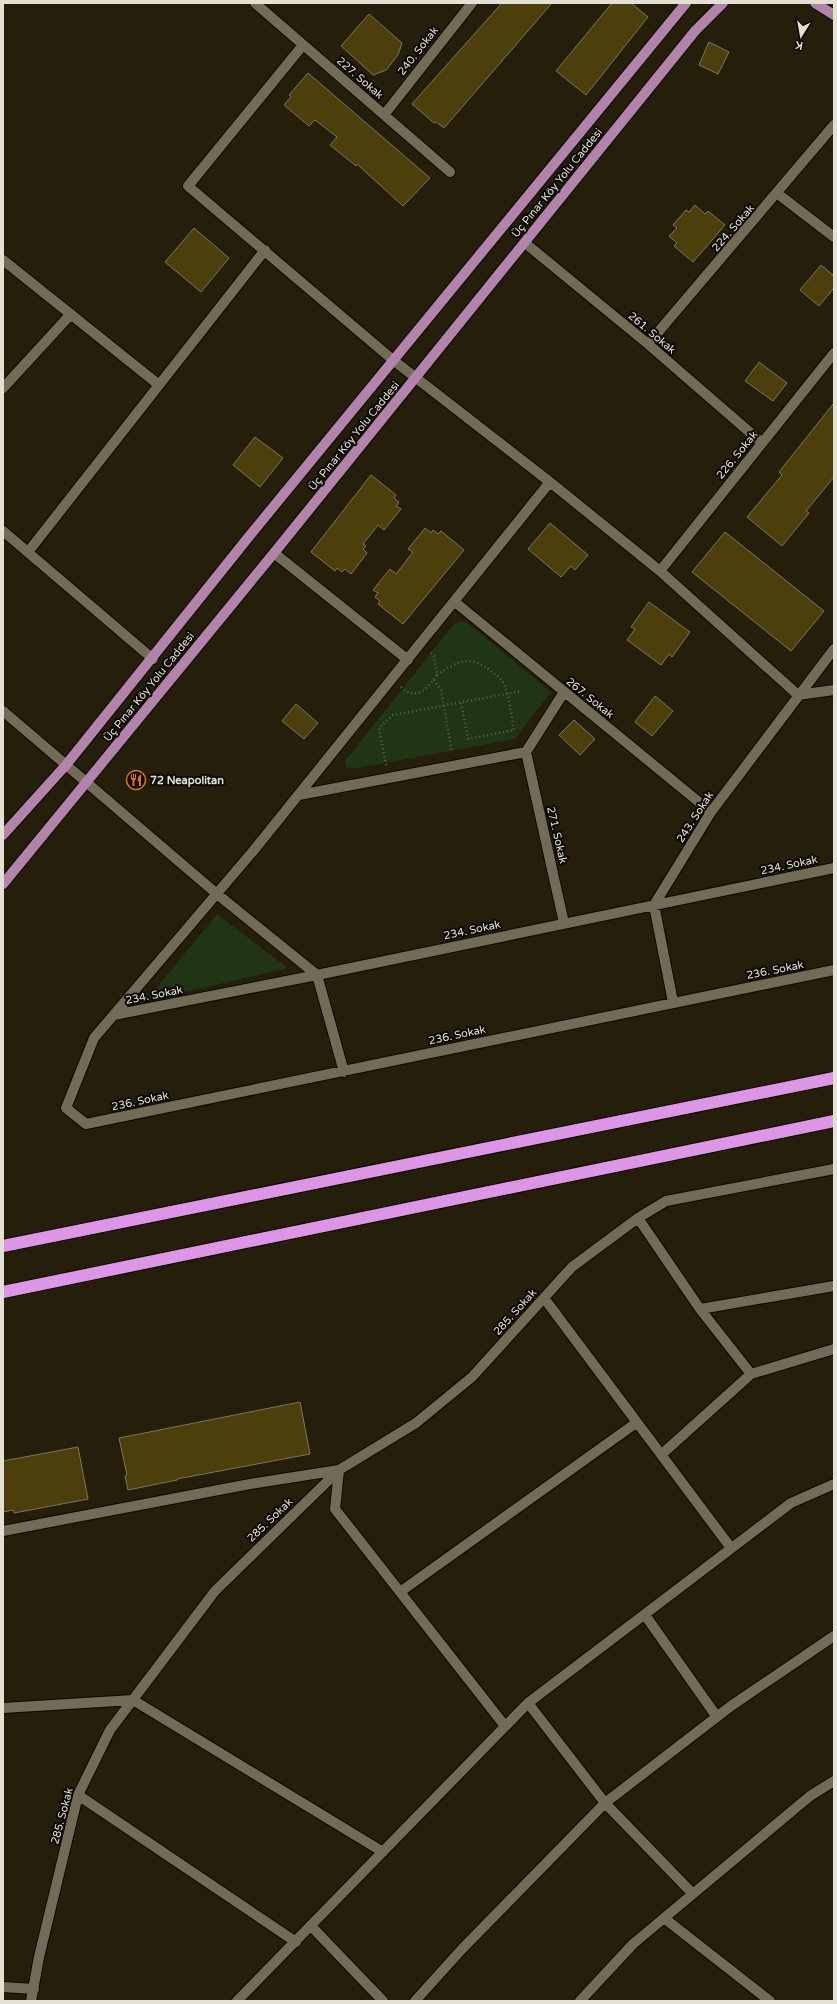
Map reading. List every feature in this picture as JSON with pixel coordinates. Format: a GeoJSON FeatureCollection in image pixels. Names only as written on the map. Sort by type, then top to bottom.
{"type":"FeatureCollection","features":[{"type":"Feature","properties":{"kind":"highway"},"geometry":{"type":"LineString","coordinates":[[3,1246],[834,1078]]}},
{"type":"Feature","properties":{"kind":"highway"},"geometry":{"type":"LineString","coordinates":[[3,1292],[834,1121]]}},
{"type":"Feature","properties":{"kind":"main road","name":"Üç Pınar Köy Yolu Caddesi"},"geometry":{"type":"LineString","coordinates":[[3,835],[66,765],[393,360],[686,3]]}},
{"type":"Feature","properties":{"kind":"main road","name":"Üç Pınar Köy Yolu Caddesi"},"geometry":{"type":"LineString","coordinates":[[3,884],[416,378],[695,31],[723,3]]}},
{"type":"Feature","properties":{"kind":"main road"},"geometry":{"type":"LineString","coordinates":[[815,3],[834,15]]}},
{"type":"Feature","properties":{"kind":"street","name":"227. Sokak"},"geometry":{"type":"LineString","coordinates":[[254,3],[450,172]]}},
{"type":"Feature","properties":{"kind":"street","name":"240. Sokak"},"geometry":{"type":"LineString","coordinates":[[384,115],[472,3]]}},
{"type":"Feature","properties":{"kind":"street"},"geometry":{"type":"LineString","coordinates":[[303,45],[188,186],[393,360],[550,482],[660,571],[798,695],[834,690]]}},
{"type":"Feature","properties":{"kind":"street","name":"224. Sokak"},"geometry":{"type":"LineString","coordinates":[[648,344],[778,194],[834,125]]}},
{"type":"Feature","properties":{"kind":"street"},"geometry":{"type":"LineString","coordinates":[[778,194],[834,237]]}},
{"type":"Feature","properties":{"kind":"street","name":"261. Sokak"},"geometry":{"type":"LineString","coordinates":[[525,243],[648,344],[762,443]]}},
{"type":"Feature","properties":{"kind":"street"},"geometry":{"type":"LineString","coordinates":[[28,552],[265,250]]}},
{"type":"Feature","properties":{"kind":"street"},"geometry":{"type":"LineString","coordinates":[[3,260],[159,385]]}},
{"type":"Feature","properties":{"kind":"street"},"geometry":{"type":"LineString","coordinates":[[3,388],[71,314]]}},
{"type":"Feature","properties":{"kind":"street","name":"226. Sokak"},"geometry":{"type":"LineString","coordinates":[[660,571],[834,353]]}},
{"type":"Feature","properties":{"kind":"street"},"geometry":{"type":"LineString","coordinates":[[114,1015],[299,795],[550,482]]}},
{"type":"Feature","properties":{"kind":"street"},"geometry":{"type":"LineString","coordinates":[[3,531],[153,659]]}},
{"type":"Feature","properties":{"kind":"street"},"geometry":{"type":"LineString","coordinates":[[274,553],[408,660]]}},
{"type":"Feature","properties":{"kind":"street","name":"267. Sokak"},"geometry":{"type":"LineString","coordinates":[[455,602],[711,812]]}},
{"type":"Feature","properties":{"kind":"street","name":"243. Sokak"},"geometry":{"type":"LineString","coordinates":[[654,905],[711,812],[834,649]]}},
{"type":"Feature","properties":{"kind":"street"},"geometry":{"type":"LineString","coordinates":[[299,795],[526,752],[564,692]]}},
{"type":"Feature","properties":{"kind":"street"},"geometry":{"type":"LineString","coordinates":[[3,711],[217,894],[316,975],[344,1072]]}},
{"type":"Feature","properties":{"kind":"street","name":"271. Sokak"},"geometry":{"type":"LineString","coordinates":[[526,752],[564,923]]}},
{"type":"Feature","properties":{"kind":"street","name":"234. Sokak"},"geometry":{"type":"LineString","coordinates":[[114,1015],[316,975],[834,868]]}},
{"type":"Feature","properties":{"kind":"street"},"geometry":{"type":"LineString","coordinates":[[654,905],[673,1002]]}},
{"type":"Feature","properties":{"kind":"street","name":"236. Sokak"},"geometry":{"type":"LineString","coordinates":[[114,1015],[94,1038],[66,1108],[86,1124],[834,970]]}},
{"type":"Feature","properties":{"kind":"street","name":"285. Sokak"},"geometry":{"type":"LineString","coordinates":[[31,2001],[39,1957],[78,1795],[110,1730],[215,1591],[339,1470],[416,1423],[472,1377],[572,1267],[638,1218],[666,1201],[834,1169]]}},
{"type":"Feature","properties":{"kind":"street"},"geometry":{"type":"LineString","coordinates":[[638,1218],[700,1309],[751,1374]]}},
{"type":"Feature","properties":{"kind":"street"},"geometry":{"type":"LineString","coordinates":[[700,1309],[834,1286]]}},
{"type":"Feature","properties":{"kind":"street"},"geometry":{"type":"LineString","coordinates":[[544,1298],[636,1423],[662,1454],[731,1548]]}},
{"type":"Feature","properties":{"kind":"street"},"geometry":{"type":"LineString","coordinates":[[662,1454],[751,1374],[834,1349]]}},
{"type":"Feature","properties":{"kind":"street"},"geometry":{"type":"LineString","coordinates":[[400,1592],[636,1423]]}},
{"type":"Feature","properties":{"kind":"street"},"geometry":{"type":"LineString","coordinates":[[3,1530],[250,1484],[339,1470],[335,1509],[505,1726]]}},
{"type":"Feature","properties":{"kind":"street"},"geometry":{"type":"LineString","coordinates":[[237,2001],[528,1702],[645,1615],[791,1503],[834,1484]]}},
{"type":"Feature","properties":{"kind":"street"},"geometry":{"type":"LineString","coordinates":[[645,1615],[717,1717]]}},
{"type":"Feature","properties":{"kind":"street"},"geometry":{"type":"LineString","coordinates":[[414,2001],[605,1803],[717,1717],[834,1636]]}},
{"type":"Feature","properties":{"kind":"street"},"geometry":{"type":"LineString","coordinates":[[3,1708],[133,1700],[383,1852]]}},
{"type":"Feature","properties":{"kind":"street"},"geometry":{"type":"LineString","coordinates":[[528,1702],[605,1803],[693,1894]]}},
{"type":"Feature","properties":{"kind":"street"},"geometry":{"type":"LineString","coordinates":[[585,1999],[633,1944],[810,1796],[834,1784]]}},
{"type":"Feature","properties":{"kind":"street"},"geometry":{"type":"LineString","coordinates":[[78,1795],[296,1942]]}},
{"type":"Feature","properties":{"kind":"street"},"geometry":{"type":"LineString","coordinates":[[664,1918],[770,2001]]}},
{"type":"Feature","properties":{"kind":"street"},"geometry":{"type":"LineString","coordinates":[[311,1926],[383,2001]]}},
{"type":"Feature","properties":{"kind":"street"},"geometry":{"type":"LineString","coordinates":[[3,1987],[34,1989]]}},
{"type":"Feature","properties":{"kind":"path"},"geometry":{"type":"LineString","coordinates":[[430,651],[434,656],[437,675]]}},
{"type":"Feature","properties":{"kind":"path"},"geometry":{"type":"LineString","coordinates":[[401,687],[416,694],[427,689],[437,675],[454,664],[469,661],[485,666],[502,681],[507,694],[514,730],[468,739],[461,703]]}},
{"type":"Feature","properties":{"kind":"path"},"geometry":{"type":"LineString","coordinates":[[434,680],[441,690],[452,754]]}},
{"type":"Feature","properties":{"kind":"path"},"geometry":{"type":"LineString","coordinates":[[386,766],[379,728],[393,715],[444,707],[522,691]]}},
{"type":"Feature","properties":{"kind":"green space"},"geometry":{"type":"Polygon","coordinates":[[[461,621],[468,623],[551,692],[515,739],[352,769],[346,767],[345,761],[454,624],[461,621]]]}},
{"type":"Feature","properties":{"kind":"green space"},"geometry":{"type":"Polygon","coordinates":[[[217,914],[288,968],[146,1001],[217,914]]]}},
{"type":"Feature","properties":{"kind":"building"},"geometry":{"type":"Polygon","coordinates":[[[502,3],[552,3],[444,128],[436,122],[434,123],[412,104],[502,3]]]}},
{"type":"Feature","properties":{"kind":"building"},"geometry":{"type":"Polygon","coordinates":[[[612,3],[631,3],[648,17],[586,95],[556,71],[612,3]]]}},
{"type":"Feature","properties":{"kind":"building"},"geometry":{"type":"Polygon","coordinates":[[[369,14],[402,43],[398,55],[386,70],[373,75],[341,46],[369,14]]]}},
{"type":"Feature","properties":{"kind":"building"},"geometry":{"type":"Polygon","coordinates":[[[709,42],[729,52],[718,74],[699,65],[709,42]]]}},
{"type":"Feature","properties":{"kind":"building"},"geometry":{"type":"Polygon","coordinates":[[[308,73],[430,178],[403,206],[357,164],[356,166],[330,145],[337,137],[315,120],[309,126],[284,105],[291,97],[289,95],[308,73]]]}},
{"type":"Feature","properties":{"kind":"building"},"geometry":{"type":"Polygon","coordinates":[[[695,205],[705,214],[708,211],[725,225],[693,262],[674,246],[677,243],[669,236],[677,228],[673,225],[686,210],[689,212],[695,205]]]}},
{"type":"Feature","properties":{"kind":"building"},"geometry":{"type":"Polygon","coordinates":[[[194,228],[229,258],[201,292],[165,262],[194,228]]]}},
{"type":"Feature","properties":{"kind":"building"},"geometry":{"type":"Polygon","coordinates":[[[821,265],[834,276],[834,288],[819,306],[800,290],[821,265]]]}},
{"type":"Feature","properties":{"kind":"building"},"geometry":{"type":"Polygon","coordinates":[[[759,362],[787,383],[773,401],[745,381],[759,362]]]}},
{"type":"Feature","properties":{"kind":"building"},"geometry":{"type":"Polygon","coordinates":[[[834,403],[834,477],[806,511],[809,513],[782,546],[747,517],[782,475],[779,472],[834,403]]]}},
{"type":"Feature","properties":{"kind":"building"},"geometry":{"type":"Polygon","coordinates":[[[255,437],[283,458],[260,487],[233,465],[255,437]]]}},
{"type":"Feature","properties":{"kind":"building"},"geometry":{"type":"Polygon","coordinates":[[[371,475],[396,495],[394,498],[399,502],[396,506],[401,509],[384,530],[378,525],[363,544],[366,546],[363,549],[367,553],[351,574],[345,569],[342,572],[337,568],[335,571],[311,552],[371,475]]]}},
{"type":"Feature","properties":{"kind":"building"},"geometry":{"type":"Polygon","coordinates":[[[550,523],[588,555],[575,570],[571,566],[561,577],[528,549],[550,523]]]}},
{"type":"Feature","properties":{"kind":"building"},"geometry":{"type":"Polygon","coordinates":[[[425,528],[431,533],[433,530],[438,534],[441,531],[464,550],[403,624],[378,604],[380,601],[375,597],[378,593],[373,590],[390,569],[396,574],[413,552],[408,549],[425,528]]]}},
{"type":"Feature","properties":{"kind":"building"},"geometry":{"type":"Polygon","coordinates":[[[725,532],[824,611],[791,651],[692,572],[725,532]]]}},
{"type":"Feature","properties":{"kind":"building"},"geometry":{"type":"Polygon","coordinates":[[[649,602],[690,632],[672,657],[669,654],[661,665],[627,640],[635,629],[631,627],[649,602]]]}},
{"type":"Feature","properties":{"kind":"building"},"geometry":{"type":"Polygon","coordinates":[[[655,696],[673,711],[652,736],[635,722],[655,696]]]}},
{"type":"Feature","properties":{"kind":"building"},"geometry":{"type":"Polygon","coordinates":[[[296,704],[318,723],[304,739],[282,721],[296,704]]]}},
{"type":"Feature","properties":{"kind":"building"},"geometry":{"type":"Polygon","coordinates":[[[574,720],[595,739],[580,755],[559,735],[574,720]]]}},
{"type":"Feature","properties":{"kind":"building"},"geometry":{"type":"Polygon","coordinates":[[[300,1402],[310,1454],[177,1479],[128,1490],[125,1476],[127,1475],[119,1438],[300,1402]]]}},
{"type":"Feature","properties":{"kind":"building"},"geometry":{"type":"Polygon","coordinates":[[[78,1447],[88,1499],[14,1513],[13,1510],[3,1512],[3,1461],[78,1447]]]}},
{"type":"Feature","properties":{"kind":"place","name":"72 Neapolitan"},"geometry":{"type":"Point","coordinates":[136,780]}}]}
